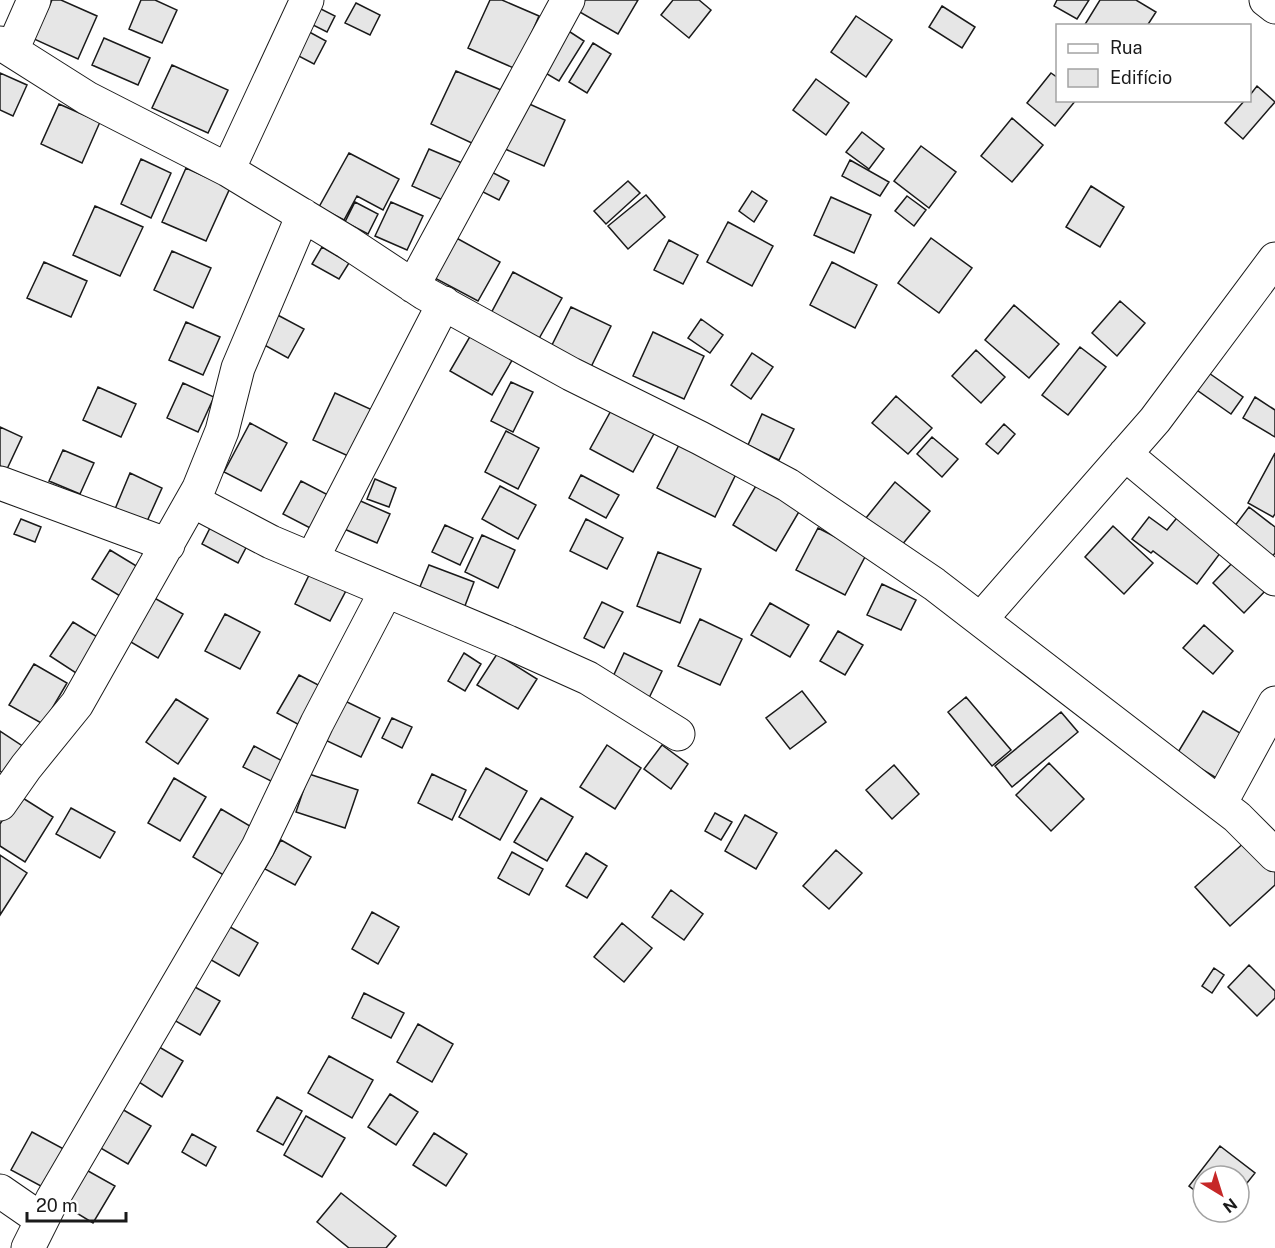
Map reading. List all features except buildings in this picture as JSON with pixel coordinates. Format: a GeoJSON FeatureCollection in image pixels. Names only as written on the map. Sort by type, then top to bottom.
{"type":"FeatureCollection","features":[{"type":"Feature","properties":{"kind":"street"},"geometry":{"type":"LineString","coordinates":[[34,0],[6,46],[87,98],[228,170],[347,242],[413,286],[571,374],[788,485],[934,584],[981,619],[1220,804],[1275,855]]}},
{"type":"Feature","properties":{"kind":"street"},"geometry":{"type":"LineString","coordinates":[[228,170],[306,0]]}},
{"type":"Feature","properties":{"kind":"street"},"geometry":{"type":"LineString","coordinates":[[413,286],[568,0]]}},
{"type":"Feature","properties":{"kind":"street"},"geometry":{"type":"LineString","coordinates":[[1266,0],[1275,7]]}},
{"type":"Feature","properties":{"kind":"street"},"geometry":{"type":"LineString","coordinates":[[0,804],[76,704],[193,501],[222,431],[238,368],[303,216]]}},
{"type":"Feature","properties":{"kind":"street"},"geometry":{"type":"LineString","coordinates":[[981,619],[1155,420],[1275,259]]}},
{"type":"Feature","properties":{"kind":"street"},"geometry":{"type":"LineString","coordinates":[[312,559],[444,303]]}},
{"type":"Feature","properties":{"kind":"street"},"geometry":{"type":"LineString","coordinates":[[1125,454],[1275,579]]}},
{"type":"Feature","properties":{"kind":"street"},"geometry":{"type":"LineString","coordinates":[[0,483],[168,545]]}},
{"type":"Feature","properties":{"kind":"street"},"geometry":{"type":"LineString","coordinates":[[193,501],[271,542],[588,678],[678,734]]}},
{"type":"Feature","properties":{"kind":"street"},"geometry":{"type":"LineString","coordinates":[[0,1191],[35,1234],[204,936],[258,847],[317,723],[386,591]]}},
{"type":"Feature","properties":{"kind":"street"},"geometry":{"type":"LineString","coordinates":[[1220,804],[1275,703]]}}]}
